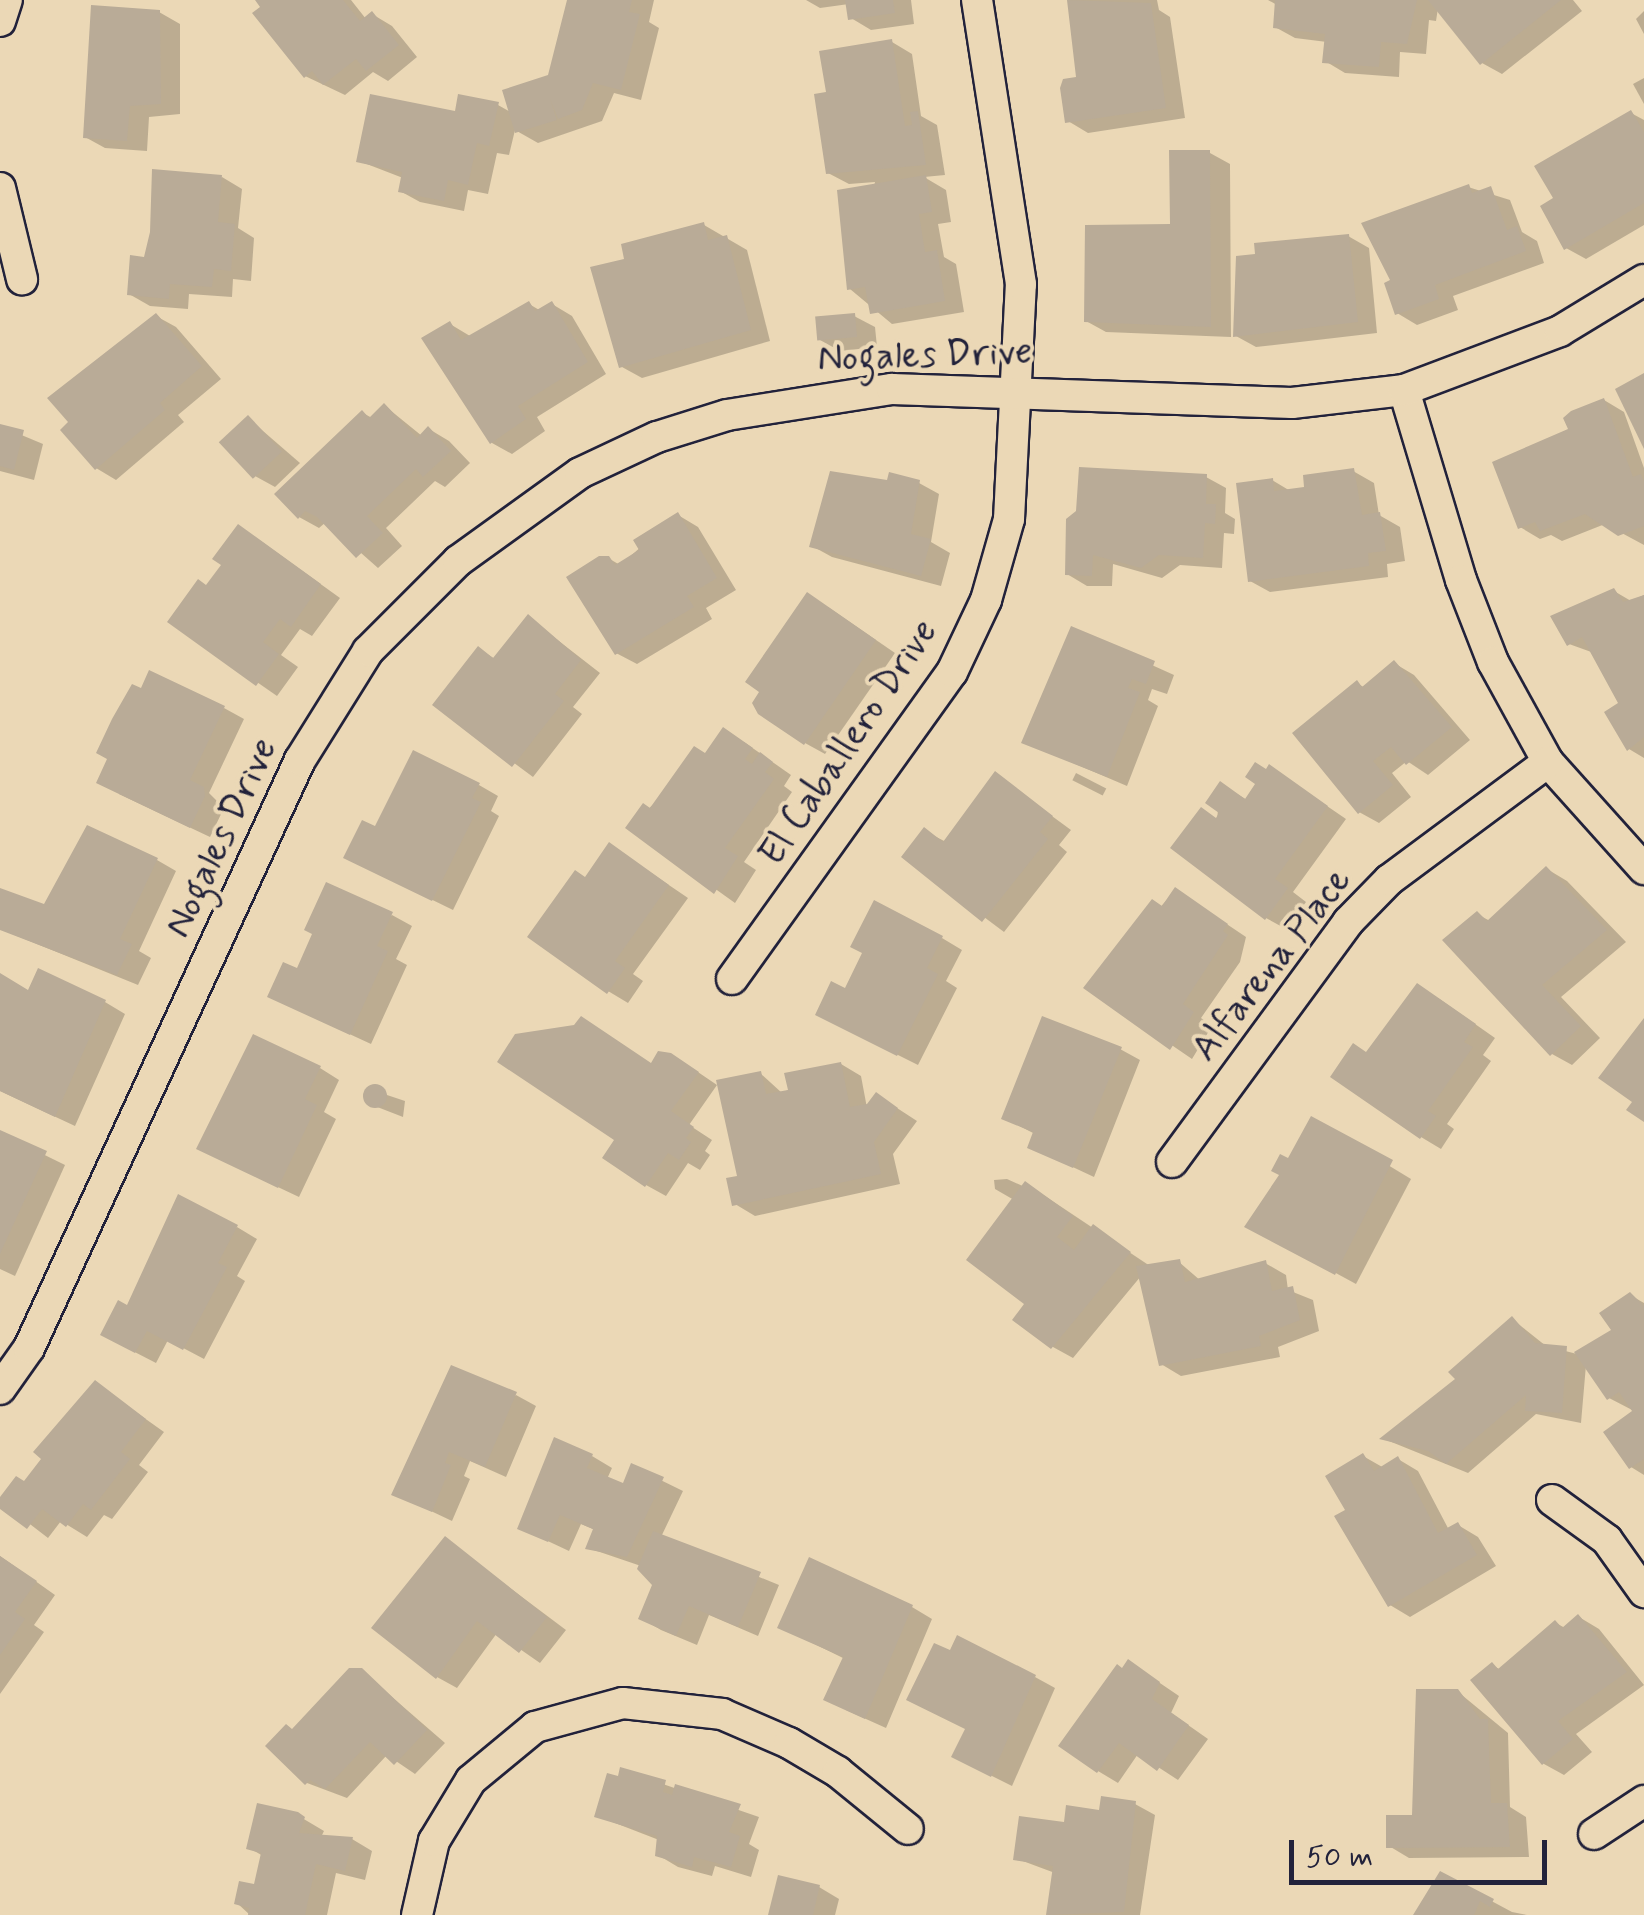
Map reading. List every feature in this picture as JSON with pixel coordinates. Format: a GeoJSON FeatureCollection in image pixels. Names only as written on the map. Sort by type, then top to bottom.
{"type":"FeatureCollection","features":[{"type":"Feature","properties":{"kind":"street"},"geometry":{"type":"LineString","coordinates":[[0,20],[7,0]]}},
{"type":"Feature","properties":{"kind":"street","name":"El Caballero Drive"},"geometry":{"type":"LineString","coordinates":[[732,979],[952,672],[986,600],[1010,519],[1021,284],[977,0]]}},
{"type":"Feature","properties":{"kind":"street"},"geometry":{"type":"LineString","coordinates":[[0,188],[22,279]]}},
{"type":"Feature","properties":{"kind":"street","name":"Nogales Drive"},"geometry":{"type":"LineString","coordinates":[[0,1389],[29,1348],[300,760],[368,651],[445,574],[580,473],[658,437],[802,400],[892,389],[1018,389],[1157,402],[1272,403],[1404,390],[1560,331],[1644,280]]}},
{"type":"Feature","properties":{"kind":"street"},"geometry":{"type":"LineString","coordinates":[[1404,390],[1461,580],[1493,662],[1548,762],[1644,869]]}},
{"type":"Feature","properties":{"kind":"street","name":"Alfarena Place"},"geometry":{"type":"LineString","coordinates":[[1172,1162],[1348,922],[1389,880],[1548,762]]}},
{"type":"Feature","properties":{"kind":"street"},"geometry":{"type":"LineString","coordinates":[[1552,1500],[1606,1540],[1644,1592]]}},
{"type":"Feature","properties":{"kind":"street"},"geometry":{"type":"LineString","coordinates":[[416,1915],[434,1842],[471,1780],[535,1727],[623,1703],[722,1714],[789,1743],[838,1772],[908,1829]]}},
{"type":"Feature","properties":{"kind":"street"},"geometry":{"type":"LineString","coordinates":[[1594,1834],[1644,1801]]}},
{"type":"Feature","properties":{"kind":"building"},"geometry":{"type":"Polygon","coordinates":[[[255,0],[343,0],[360,21],[372,11],[399,45],[366,71],[356,59],[323,85],[312,71],[304,78],[252,13],[260,7],[255,0]]]}},
{"type":"Feature","properties":{"kind":"building"},"geometry":{"type":"Polygon","coordinates":[[[567,0],[632,0],[629,12],[640,14],[621,90],[593,83],[582,110],[558,119],[550,99],[557,120],[515,133],[502,90],[548,75],[567,0]]]}},
{"type":"Feature","properties":{"kind":"building"},"geometry":{"type":"Polygon","coordinates":[[[845,0],[893,0],[895,13],[848,20],[845,0]]]}},
{"type":"Feature","properties":{"kind":"building"},"geometry":{"type":"Polygon","coordinates":[[[1067,0],[1151,3],[1166,108],[1065,123],[1060,88],[1063,79],[1076,77],[1067,0]]]}},
{"type":"Feature","properties":{"kind":"building"},"geometry":{"type":"Polygon","coordinates":[[[1275,0],[1417,0],[1407,44],[1381,42],[1379,67],[1322,63],[1325,34],[1273,28],[1275,0]]]}},
{"type":"Feature","properties":{"kind":"building"},"geometry":{"type":"Polygon","coordinates":[[[1428,0],[1561,0],[1480,65],[1428,0]]]}},
{"type":"Feature","properties":{"kind":"building"},"geometry":{"type":"Polygon","coordinates":[[[91,5],[160,10],[161,104],[130,106],[127,141],[83,138],[91,5]]]}},
{"type":"Feature","properties":{"kind":"building"},"geometry":{"type":"Polygon","coordinates":[[[892,39],[905,126],[912,125],[910,112],[918,111],[926,165],[826,174],[814,94],[826,92],[819,51],[892,39]]]}},
{"type":"Feature","properties":{"kind":"building"},"geometry":{"type":"Polygon","coordinates":[[[370,94],[455,111],[458,94],[499,102],[489,146],[477,143],[468,185],[448,180],[444,201],[398,192],[402,172],[356,162],[370,94]]]}},
{"type":"Feature","properties":{"kind":"building"},"geometry":{"type":"Polygon","coordinates":[[[1631,110],[1644,132],[1644,203],[1564,250],[1540,206],[1553,198],[1534,166],[1631,110]]]}},
{"type":"Feature","properties":{"kind":"building"},"geometry":{"type":"Polygon","coordinates":[[[1169,150],[1210,150],[1211,327],[1084,322],[1085,225],[1170,224],[1169,150]]]}},
{"type":"Feature","properties":{"kind":"building"},"geometry":{"type":"Polygon","coordinates":[[[152,169],[222,175],[218,222],[235,224],[231,271],[214,269],[212,287],[170,284],[169,299],[127,295],[130,255],[144,257],[150,232],[152,169]]]}},
{"type":"Feature","properties":{"kind":"building"},"geometry":{"type":"Polygon","coordinates":[[[926,175],[932,212],[919,214],[925,252],[937,250],[945,301],[870,314],[865,287],[847,290],[837,190],[926,175]]]}},
{"type":"Feature","properties":{"kind":"building"},"geometry":{"type":"Polygon","coordinates":[[[1469,184],[1472,193],[1491,186],[1507,230],[1517,226],[1526,251],[1435,285],[1439,299],[1395,315],[1384,283],[1390,280],[1361,223],[1469,184]]]}},
{"type":"Feature","properties":{"kind":"building"},"geometry":{"type":"Polygon","coordinates":[[[704,222],[708,240],[727,235],[751,330],[619,368],[590,267],[624,259],[621,244],[704,222]]]}},
{"type":"Feature","properties":{"kind":"building"},"geometry":{"type":"Polygon","coordinates":[[[1349,234],[1358,322],[1233,337],[1236,256],[1255,254],[1254,243],[1349,234]]]}},
{"type":"Feature","properties":{"kind":"building"},"geometry":{"type":"Polygon","coordinates":[[[529,301],[535,311],[552,301],[588,362],[518,406],[526,419],[490,444],[421,338],[450,321],[461,340],[529,301]]]}},
{"type":"Feature","properties":{"kind":"building"},"geometry":{"type":"Polygon","coordinates":[[[156,313],[202,366],[160,403],[165,410],[95,470],[60,430],[68,422],[47,398],[156,313]]]}},
{"type":"Feature","properties":{"kind":"building"},"geometry":{"type":"Polygon","coordinates":[[[855,313],[857,337],[817,340],[815,316],[855,313]]]}},
{"type":"Feature","properties":{"kind":"building"},"geometry":{"type":"Polygon","coordinates":[[[1644,373],[1644,449],[1615,389],[1644,373]]]}},
{"type":"Feature","properties":{"kind":"building"},"geometry":{"type":"Polygon","coordinates":[[[1604,398],[1633,477],[1641,474],[1644,481],[1644,526],[1618,536],[1585,514],[1540,531],[1535,522],[1518,529],[1492,462],[1568,429],[1563,418],[1571,411],[1604,398]]]}},
{"type":"Feature","properties":{"kind":"building"},"geometry":{"type":"Polygon","coordinates":[[[384,403],[417,438],[428,426],[451,451],[423,477],[416,469],[367,516],[383,533],[356,558],[317,517],[305,511],[298,519],[274,494],[362,410],[369,418],[384,403]]]}},
{"type":"Feature","properties":{"kind":"building"},"geometry":{"type":"Polygon","coordinates":[[[248,415],[282,452],[253,479],[219,442],[248,415]]]}},
{"type":"Feature","properties":{"kind":"building"},"geometry":{"type":"Polygon","coordinates":[[[0,424],[24,430],[14,470],[0,466],[0,424]]]}},
{"type":"Feature","properties":{"kind":"building"},"geometry":{"type":"Polygon","coordinates":[[[1079,467],[1207,474],[1206,504],[1216,504],[1215,524],[1205,523],[1203,558],[1159,555],[1141,568],[1093,555],[1092,576],[1065,575],[1066,519],[1076,511],[1079,467]]]}},
{"type":"Feature","properties":{"kind":"building"},"geometry":{"type":"Polygon","coordinates":[[[1354,468],[1362,515],[1380,512],[1386,551],[1368,553],[1369,566],[1248,582],[1236,483],[1273,478],[1274,491],[1304,487],[1303,475],[1354,468]]]}},
{"type":"Feature","properties":{"kind":"building"},"geometry":{"type":"Polygon","coordinates":[[[830,471],[887,480],[889,472],[920,480],[911,534],[931,539],[921,576],[809,547],[830,471]]]}},
{"type":"Feature","properties":{"kind":"building"},"geometry":{"type":"Polygon","coordinates":[[[678,512],[717,578],[687,596],[694,607],[615,655],[566,577],[599,556],[609,556],[615,565],[639,550],[633,540],[678,512]]]}},
{"type":"Feature","properties":{"kind":"building"},"geometry":{"type":"Polygon","coordinates":[[[238,524],[321,584],[291,627],[280,619],[263,642],[279,654],[256,686],[167,622],[198,579],[206,585],[221,565],[212,559],[238,524]]]}},
{"type":"Feature","properties":{"kind":"building"},"geometry":{"type":"Polygon","coordinates":[[[1614,588],[1623,602],[1644,595],[1644,737],[1627,751],[1604,712],[1618,703],[1582,637],[1567,646],[1550,616],[1614,588]]]}},
{"type":"Feature","properties":{"kind":"building"},"geometry":{"type":"Polygon","coordinates":[[[807,592],[876,640],[804,745],[758,714],[752,703],[759,692],[745,682],[807,592]]]}},
{"type":"Feature","properties":{"kind":"building"},"geometry":{"type":"Polygon","coordinates":[[[528,614],[581,660],[555,694],[564,701],[512,767],[432,705],[478,646],[493,658],[528,614]]]}},
{"type":"Feature","properties":{"kind":"building"},"geometry":{"type":"Polygon","coordinates":[[[1071,626],[1155,661],[1146,684],[1132,679],[1128,688],[1140,692],[1107,777],[1021,743],[1071,626]]]}},
{"type":"Feature","properties":{"kind":"building"},"geometry":{"type":"Polygon","coordinates":[[[1394,660],[1452,727],[1406,765],[1391,747],[1373,761],[1393,785],[1358,814],[1292,733],[1357,680],[1362,687],[1394,660]]]}},
{"type":"Feature","properties":{"kind":"building"},"geometry":{"type":"Polygon","coordinates":[[[149,670],[225,706],[190,780],[204,787],[205,796],[190,828],[96,783],[107,759],[96,753],[132,684],[141,688],[149,670]]]}},
{"type":"Feature","properties":{"kind":"building"},"geometry":{"type":"Polygon","coordinates":[[[723,727],[753,748],[745,759],[752,764],[760,752],[773,762],[765,772],[774,779],[725,848],[738,856],[714,894],[625,828],[643,803],[650,808],[694,746],[705,753],[723,727]]]}},
{"type":"Feature","properties":{"kind":"building"},"geometry":{"type":"Polygon","coordinates":[[[413,750],[480,783],[472,798],[481,802],[432,901],[343,858],[362,820],[375,826],[413,750]]]}},
{"type":"Feature","properties":{"kind":"building"},"geometry":{"type":"Polygon","coordinates":[[[1255,762],[1266,769],[1269,764],[1328,806],[1275,879],[1288,888],[1265,920],[1170,848],[1201,807],[1216,818],[1219,813],[1205,803],[1220,781],[1245,799],[1255,784],[1245,777],[1255,762]]]}},
{"type":"Feature","properties":{"kind":"building"},"geometry":{"type":"Polygon","coordinates":[[[995,771],[1053,816],[1040,832],[1048,839],[982,922],[901,857],[924,827],[943,842],[995,771]]]}},
{"type":"Feature","properties":{"kind":"building"},"geometry":{"type":"Polygon","coordinates":[[[87,825],[158,858],[120,939],[132,944],[117,975],[0,930],[0,888],[44,904],[87,825]]]}},
{"type":"Feature","properties":{"kind":"building"},"geometry":{"type":"Polygon","coordinates":[[[609,842],[669,885],[615,961],[625,968],[607,994],[527,937],[575,870],[585,877],[609,842]]]}},
{"type":"Feature","properties":{"kind":"building"},"geometry":{"type":"Polygon","coordinates":[[[1546,866],[1607,930],[1542,985],[1581,1026],[1550,1056],[1442,940],[1477,911],[1487,921],[1546,866]]]}},
{"type":"Feature","properties":{"kind":"building"},"geometry":{"type":"Polygon","coordinates":[[[326,882],[393,912],[377,946],[388,951],[350,1035],[267,997],[283,962],[297,968],[312,934],[304,930],[326,882]]]}},
{"type":"Feature","properties":{"kind":"building"},"geometry":{"type":"Polygon","coordinates":[[[1175,887],[1228,924],[1223,931],[1228,935],[1183,1004],[1194,1012],[1170,1050],[1083,988],[1152,899],[1162,906],[1175,887]]]}},
{"type":"Feature","properties":{"kind":"building"},"geometry":{"type":"Polygon","coordinates":[[[874,900],[943,936],[927,968],[938,974],[897,1056],[815,1015],[831,981],[845,988],[862,953],[850,947],[874,900]]]}},
{"type":"Feature","properties":{"kind":"building"},"geometry":{"type":"Polygon","coordinates":[[[38,968],[106,1000],[55,1117],[0,1091],[0,973],[28,990],[38,968]]]}},
{"type":"Feature","properties":{"kind":"building"},"geometry":{"type":"Polygon","coordinates":[[[1417,983],[1476,1024],[1464,1042],[1473,1047],[1428,1111],[1436,1116],[1420,1139],[1330,1077],[1353,1043],[1366,1052],[1417,983]]]}},
{"type":"Feature","properties":{"kind":"building"},"geometry":{"type":"Polygon","coordinates":[[[581,1016],[651,1063],[658,1051],[671,1053],[699,1072],[671,1111],[694,1127],[686,1138],[691,1142],[679,1160],[668,1153],[645,1187],[602,1158],[614,1140],[497,1062],[515,1034],[574,1025],[581,1016]]]}},
{"type":"Feature","properties":{"kind":"building"},"geometry":{"type":"Polygon","coordinates":[[[1042,1016],[1122,1047],[1073,1168],[1027,1148],[1033,1132],[1001,1119],[1042,1016]]]}},
{"type":"Feature","properties":{"kind":"building"},"geometry":{"type":"Polygon","coordinates":[[[1644,1018],[1644,1122],[1626,1110],[1632,1102],[1598,1078],[1644,1018]]]}},
{"type":"Feature","properties":{"kind":"building"},"geometry":{"type":"Polygon","coordinates":[[[253,1034],[321,1066],[305,1099],[317,1105],[278,1188],[196,1149],[253,1034]]]}},
{"type":"Feature","properties":{"kind":"building"},"geometry":{"type":"Polygon","coordinates":[[[841,1062],[850,1107],[867,1104],[876,1092],[898,1108],[874,1142],[881,1174],[732,1206],[726,1178],[737,1176],[716,1080],[761,1071],[766,1094],[788,1090],[784,1073],[841,1062]]]}},
{"type":"Feature","properties":{"kind":"building"},"geometry":{"type":"Polygon","coordinates":[[[370,1084],[380,1084],[387,1096],[380,1108],[370,1108],[363,1101],[363,1091],[370,1084]]]}},
{"type":"Feature","properties":{"kind":"building"},"geometry":{"type":"Polygon","coordinates":[[[1311,1116],[1393,1160],[1335,1275],[1244,1227],[1279,1175],[1271,1171],[1280,1154],[1288,1158],[1311,1116]]]}},
{"type":"Feature","properties":{"kind":"building"},"geometry":{"type":"Polygon","coordinates":[[[0,1130],[47,1151],[0,1254],[0,1130]]]}},
{"type":"Feature","properties":{"kind":"building"},"geometry":{"type":"Polygon","coordinates":[[[1025,1181],[1073,1216],[1057,1237],[1074,1250],[1093,1224],[1131,1252],[1051,1349],[1012,1320],[1024,1304],[966,1260],[1025,1181]]]}},
{"type":"Feature","properties":{"kind":"building"},"geometry":{"type":"Polygon","coordinates":[[[178,1194],[238,1225],[218,1263],[227,1267],[183,1350],[147,1331],[135,1353],[100,1335],[118,1300],[127,1305],[178,1194]]]}},
{"type":"Feature","properties":{"kind":"building"},"geometry":{"type":"Polygon","coordinates":[[[1180,1259],[1185,1282],[1266,1260],[1272,1291],[1293,1286],[1300,1320],[1259,1336],[1261,1346],[1159,1366],[1136,1266],[1180,1259]]]}},
{"type":"Feature","properties":{"kind":"building"},"geometry":{"type":"Polygon","coordinates":[[[1630,1292],[1644,1306],[1644,1459],[1629,1469],[1603,1432],[1632,1411],[1619,1392],[1607,1400],[1574,1352],[1611,1330],[1599,1313],[1630,1292]]]}},
{"type":"Feature","properties":{"kind":"building"},"geometry":{"type":"Polygon","coordinates":[[[1512,1316],[1535,1343],[1567,1346],[1562,1413],[1525,1411],[1526,1395],[1446,1464],[1428,1451],[1379,1439],[1455,1379],[1448,1372],[1512,1316]]]}},
{"type":"Feature","properties":{"kind":"building"},"geometry":{"type":"Polygon","coordinates":[[[451,1365],[517,1392],[485,1467],[449,1452],[445,1463],[451,1465],[432,1512],[391,1495],[451,1365]]]}},
{"type":"Feature","properties":{"kind":"building"},"geometry":{"type":"Polygon","coordinates":[[[95,1380],[146,1419],[121,1452],[130,1459],[91,1510],[83,1504],[66,1527],[42,1509],[27,1529],[0,1509],[0,1497],[16,1476],[24,1481],[41,1459],[33,1452],[95,1380]]]}},
{"type":"Feature","properties":{"kind":"building"},"geometry":{"type":"Polygon","coordinates":[[[554,1437],[593,1454],[587,1468],[623,1483],[631,1463],[664,1477],[627,1557],[585,1549],[593,1529],[560,1515],[548,1542],[517,1529],[554,1437]]]}},
{"type":"Feature","properties":{"kind":"building"},"geometry":{"type":"Polygon","coordinates":[[[1363,1453],[1374,1471],[1398,1456],[1438,1533],[1458,1522],[1477,1555],[1388,1607],[1334,1516],[1345,1510],[1325,1476],[1363,1453]]]}},
{"type":"Feature","properties":{"kind":"building"},"geometry":{"type":"Polygon","coordinates":[[[653,1531],[761,1572],[738,1627],[689,1606],[676,1636],[638,1619],[652,1585],[637,1569],[653,1531]]]}},
{"type":"Feature","properties":{"kind":"building"},"geometry":{"type":"Polygon","coordinates":[[[445,1536],[547,1617],[519,1653],[477,1621],[436,1679],[371,1628],[445,1536]]]}},
{"type":"Feature","properties":{"kind":"building"},"geometry":{"type":"Polygon","coordinates":[[[0,1556],[37,1581],[15,1612],[25,1619],[0,1655],[0,1556]]]}},
{"type":"Feature","properties":{"kind":"building"},"geometry":{"type":"Polygon","coordinates":[[[809,1557],[913,1605],[865,1719],[823,1700],[843,1657],[777,1628],[809,1557]]]}},
{"type":"Feature","properties":{"kind":"building"},"geometry":{"type":"Polygon","coordinates":[[[1578,1614],[1627,1672],[1558,1721],[1573,1739],[1542,1765],[1470,1680],[1492,1662],[1498,1669],[1555,1620],[1562,1628],[1578,1614]]]}},
{"type":"Feature","properties":{"kind":"building"},"geometry":{"type":"Polygon","coordinates":[[[957,1635],[1036,1675],[991,1777],[951,1757],[965,1729],[906,1700],[934,1643],[950,1650],[957,1635]]]}},
{"type":"Feature","properties":{"kind":"building"},"geometry":{"type":"Polygon","coordinates":[[[1128,1659],[1160,1682],[1152,1699],[1189,1725],[1157,1771],[1119,1743],[1097,1773],[1058,1746],[1117,1664],[1122,1668],[1128,1659]]]}},
{"type":"Feature","properties":{"kind":"building"},"geometry":{"type":"Polygon","coordinates":[[[349,1668],[362,1668],[427,1730],[394,1765],[370,1742],[325,1789],[310,1780],[305,1785],[265,1746],[286,1724],[292,1729],[349,1668]]]}},
{"type":"Feature","properties":{"kind":"building"},"geometry":{"type":"Polygon","coordinates":[[[1416,1689],[1458,1689],[1480,1719],[1488,1719],[1491,1803],[1507,1803],[1510,1847],[1386,1848],[1386,1815],[1412,1815],[1416,1689]]]}},
{"type":"Feature","properties":{"kind":"building"},"geometry":{"type":"Polygon","coordinates":[[[620,1767],[666,1780],[663,1792],[672,1795],[675,1784],[741,1804],[729,1832],[740,1836],[731,1867],[694,1857],[692,1867],[655,1856],[657,1836],[594,1817],[607,1773],[618,1776],[620,1767]]]}},
{"type":"Feature","properties":{"kind":"building"},"geometry":{"type":"Polygon","coordinates":[[[1101,1796],[1136,1801],[1124,1912],[1046,1915],[1053,1866],[1013,1860],[1019,1816],[1064,1822],[1066,1805],[1099,1810],[1101,1796]]]}},
{"type":"Feature","properties":{"kind":"building"},"geometry":{"type":"Polygon","coordinates":[[[257,1803],[305,1817],[299,1833],[353,1837],[345,1871],[316,1864],[305,1915],[248,1915],[249,1908],[234,1904],[239,1881],[254,1884],[261,1853],[246,1849],[257,1803]]]}},
{"type":"Feature","properties":{"kind":"building"},"geometry":{"type":"Polygon","coordinates":[[[1440,1871],[1494,1899],[1490,1907],[1480,1901],[1474,1915],[1413,1915],[1440,1871]]]}},
{"type":"Feature","properties":{"kind":"building"},"geometry":{"type":"Polygon","coordinates":[[[778,1875],[820,1885],[813,1915],[768,1915],[778,1875]]]}}]}
